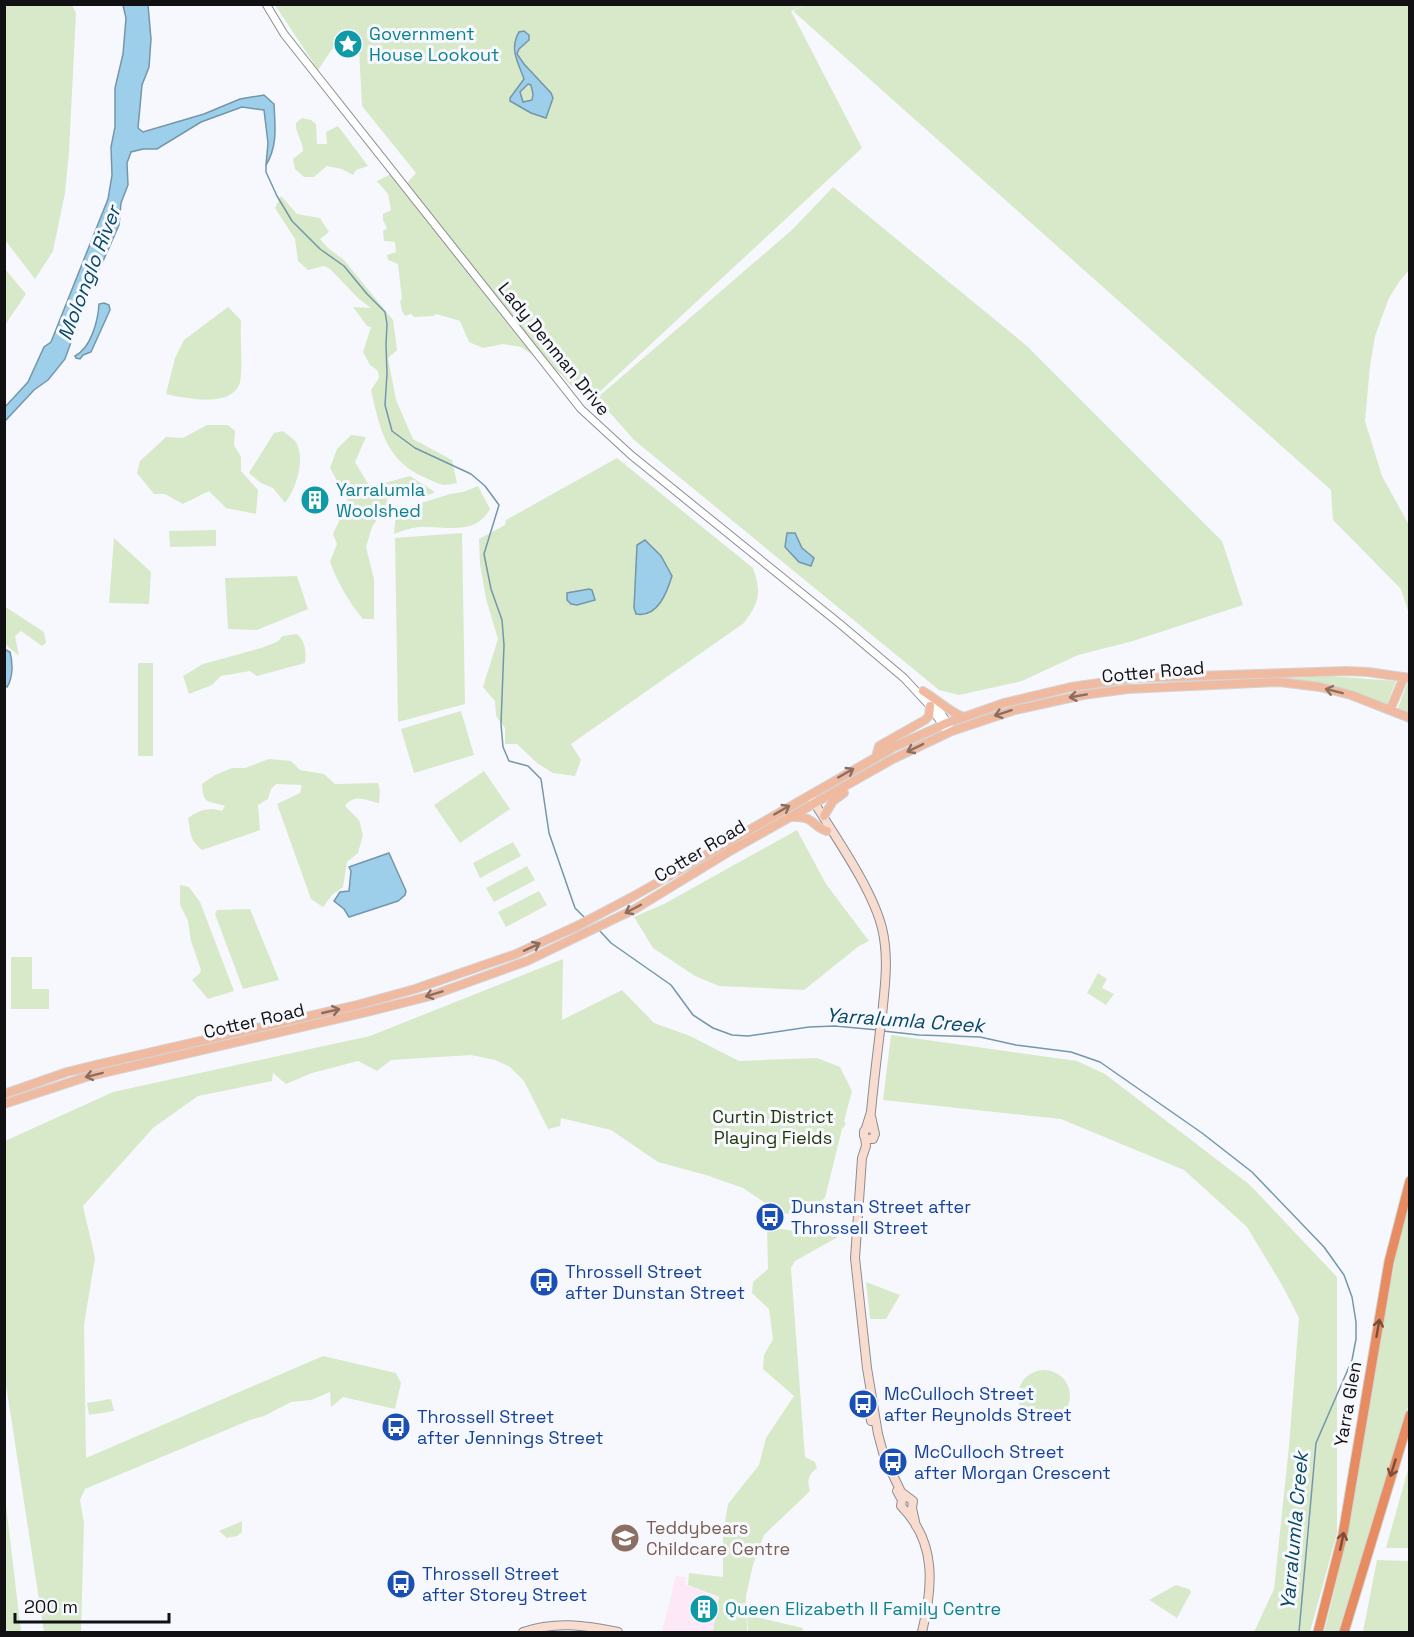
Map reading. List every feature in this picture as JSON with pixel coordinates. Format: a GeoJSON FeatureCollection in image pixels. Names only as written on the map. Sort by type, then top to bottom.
{"type":"FeatureCollection","features":[{"type":"Feature","properties":{"kind":"highway","name":"Yarra Glen"},"geometry":{"type":"LineString","coordinates":[[1318,1632],[1343,1534],[1389,1263],[1410,1181]]}},
{"type":"Feature","properties":{"kind":"highway"},"geometry":{"type":"LineString","coordinates":[[1344,1632],[1410,1414]]}},
{"type":"Feature","properties":{"kind":"highway"},"geometry":{"type":"LineString","coordinates":[[1351,1632],[1377,1522]]}},
{"type":"Feature","properties":{"kind":"main road","name":"Cotter Road"},"geometry":{"type":"LineString","coordinates":[[4,1094],[67,1072],[357,1005],[415,989],[506,958],[579,925],[876,757],[945,724],[1047,692],[1134,678],[1346,671],[1407,677]]}},
{"type":"Feature","properties":{"kind":"main road"},"geometry":{"type":"LineString","coordinates":[[1390,710],[1407,677]]}},
{"type":"Feature","properties":{"kind":"main road","name":"Cotter Road"},"geometry":{"type":"LineString","coordinates":[[4,1104],[86,1077],[430,996],[526,961],[635,909],[883,765],[950,732],[1044,702],[1149,687],[1280,682],[1333,690],[1410,718]]}},
{"type":"Feature","properties":{"kind":"main road"},"geometry":{"type":"LineString","coordinates":[[923,691],[964,717]]}},
{"type":"Feature","properties":{"kind":"main road"},"geometry":{"type":"LineString","coordinates":[[876,757],[879,746],[926,720],[930,706]]}},
{"type":"Feature","properties":{"kind":"main road"},"geometry":{"type":"LineString","coordinates":[[824,816],[833,801],[875,776],[883,765]]}},
{"type":"Feature","properties":{"kind":"main road"},"geometry":{"type":"LineString","coordinates":[[807,796],[862,883],[882,926],[886,964],[870,1129],[863,1133],[869,1138],[862,1158],[863,1171],[855,1258],[867,1368],[868,1406],[874,1435],[883,1464],[904,1499],[901,1506],[909,1508],[927,1553],[931,1582],[930,1600],[922,1632]]}},
{"type":"Feature","properties":{"kind":"main road"},"geometry":{"type":"LineString","coordinates":[[813,805],[824,816],[831,834]]}},
{"type":"Feature","properties":{"kind":"main road"},"geometry":{"type":"LineString","coordinates":[[790,817],[805,817],[822,831],[831,834]]}},
{"type":"Feature","properties":{"kind":"main road"},"geometry":{"type":"LineString","coordinates":[[523,1632],[567,1624],[618,1632]]}},
{"type":"Feature","properties":{"kind":"street","name":"Lady Denman Drive"},"geometry":{"type":"LineString","coordinates":[[267,4],[284,34],[581,409],[631,455],[904,678],[923,691],[939,708],[945,724]]}},
{"type":"Feature","properties":{"kind":"street","name":"Lady Denman Drive"},"geometry":{"type":"LineString","coordinates":[[904,678],[950,732]]}},
{"type":"Feature","properties":{"kind":"shaded area"},"geometry":{"type":"Polygon","coordinates":[[[676,1576],[686,1577],[685,1584],[718,1598],[714,1632],[662,1632],[676,1576]]]}},
{"type":"Feature","properties":{"kind":"green space"},"geometry":{"type":"Polygon","coordinates":[[[5,4],[72,5],[76,13],[65,193],[53,251],[35,279],[5,240],[5,4]]]}},
{"type":"Feature","properties":{"kind":"green space"},"geometry":{"type":"Polygon","coordinates":[[[808,4],[1409,5],[1409,270],[1389,298],[1375,336],[1365,421],[1382,476],[1409,525],[1409,614],[1401,589],[1333,520],[1331,490],[793,11],[808,4]]]}},
{"type":"Feature","properties":{"kind":"green space"},"geometry":{"type":"Polygon","coordinates":[[[275,5],[806,5],[791,11],[862,148],[594,397],[576,385],[572,387],[561,374],[521,347],[503,344],[483,348],[469,342],[460,321],[436,314],[434,316],[414,317],[411,314],[405,316],[400,301],[402,299],[398,264],[388,260],[387,255],[396,252],[395,242],[384,241],[383,231],[387,228],[383,214],[391,210],[388,194],[377,181],[395,172],[408,187],[410,186],[407,183],[416,173],[362,106],[359,49],[343,33],[318,70],[275,5]]]}},
{"type":"Feature","properties":{"kind":"green space"},"geometry":{"type":"Polygon","coordinates":[[[302,118],[316,124],[317,144],[327,144],[326,132],[338,126],[368,166],[356,170],[353,175],[342,169],[327,166],[314,177],[304,177],[295,169],[293,159],[303,151],[296,127],[296,123],[302,118]]]}},
{"type":"Feature","properties":{"kind":"green space"},"geometry":{"type":"Polygon","coordinates":[[[833,187],[1027,346],[1222,541],[1243,605],[1133,641],[1078,655],[1022,681],[959,695],[939,690],[634,440],[597,398],[793,229],[833,187]]]}},
{"type":"Feature","properties":{"kind":"green space"},"geometry":{"type":"Polygon","coordinates":[[[281,196],[297,214],[320,218],[329,232],[320,239],[344,260],[393,320],[397,350],[388,358],[396,400],[413,439],[452,460],[457,483],[441,484],[412,471],[401,462],[386,442],[371,390],[379,378],[378,371],[370,365],[363,352],[371,327],[367,326],[353,307],[371,308],[330,269],[324,266],[308,270],[298,261],[295,239],[275,208],[281,196]]]}},
{"type":"Feature","properties":{"kind":"green space"},"geometry":{"type":"Polygon","coordinates":[[[5,269],[26,294],[5,325],[5,269]]]}},
{"type":"Feature","properties":{"kind":"green space"},"geometry":{"type":"Polygon","coordinates":[[[228,307],[241,320],[241,376],[236,390],[228,396],[207,400],[166,394],[175,358],[184,340],[228,307]]]}},
{"type":"Feature","properties":{"kind":"green space"},"geometry":{"type":"Polygon","coordinates":[[[207,425],[228,425],[235,431],[234,445],[241,457],[241,471],[258,490],[256,514],[226,508],[209,491],[183,504],[165,494],[154,494],[137,473],[140,461],[166,437],[183,438],[207,425]]]}},
{"type":"Feature","properties":{"kind":"green space"},"geometry":{"type":"Polygon","coordinates":[[[283,431],[296,442],[300,458],[296,483],[285,503],[273,488],[261,483],[249,473],[274,433],[283,431]]]}},
{"type":"Feature","properties":{"kind":"green space"},"geometry":{"type":"Polygon","coordinates":[[[351,435],[366,437],[355,462],[370,487],[410,476],[435,492],[422,498],[388,497],[386,506],[372,527],[366,547],[374,579],[374,619],[363,619],[344,592],[330,562],[337,544],[333,534],[340,519],[348,513],[349,503],[330,468],[337,449],[351,435]]]}},
{"type":"Feature","properties":{"kind":"green space"},"geometry":{"type":"Polygon","coordinates":[[[617,458],[753,568],[758,584],[758,597],[744,623],[571,744],[581,760],[575,776],[553,773],[537,763],[517,744],[505,744],[505,728],[496,716],[495,701],[483,687],[498,639],[486,599],[480,564],[479,539],[505,525],[506,520],[617,458]]]}},
{"type":"Feature","properties":{"kind":"green space"},"geometry":{"type":"Polygon","coordinates":[[[478,486],[490,509],[477,523],[460,528],[418,527],[394,534],[396,511],[478,486]]]}},
{"type":"Feature","properties":{"kind":"green space"},"geometry":{"type":"Polygon","coordinates":[[[216,530],[216,546],[170,547],[169,531],[216,530]]]}},
{"type":"Feature","properties":{"kind":"green space"},"geometry":{"type":"Polygon","coordinates":[[[462,533],[465,704],[398,722],[395,538],[462,533]]]}},
{"type":"Feature","properties":{"kind":"green space"},"geometry":{"type":"Polygon","coordinates":[[[114,538],[151,572],[149,604],[109,603],[114,538]]]}},
{"type":"Feature","properties":{"kind":"green space"},"geometry":{"type":"Polygon","coordinates":[[[297,576],[308,609],[257,630],[228,629],[225,578],[297,576]]]}},
{"type":"Feature","properties":{"kind":"green space"},"geometry":{"type":"Polygon","coordinates":[[[4,606],[44,632],[46,643],[42,646],[21,631],[15,636],[19,656],[5,644],[4,606]]]}},
{"type":"Feature","properties":{"kind":"green space"},"geometry":{"type":"Polygon","coordinates":[[[297,634],[305,647],[305,663],[257,676],[250,671],[221,676],[212,685],[189,694],[183,676],[203,664],[261,648],[277,642],[283,636],[297,634]]]}},
{"type":"Feature","properties":{"kind":"green space"},"geometry":{"type":"Polygon","coordinates":[[[138,663],[153,663],[153,756],[138,756],[138,663]]]}},
{"type":"Feature","properties":{"kind":"green space"},"geometry":{"type":"Polygon","coordinates":[[[1329,676],[1396,681],[1387,704],[1339,687],[1274,679],[1329,676]]]}},
{"type":"Feature","properties":{"kind":"green space"},"geometry":{"type":"Polygon","coordinates":[[[1409,683],[1409,714],[1398,708],[1409,683]]]}},
{"type":"Feature","properties":{"kind":"green space"},"geometry":{"type":"Polygon","coordinates":[[[461,711],[474,755],[414,773],[401,729],[461,711]]]}},
{"type":"Feature","properties":{"kind":"green space"},"geometry":{"type":"Polygon","coordinates":[[[269,759],[291,761],[300,770],[324,774],[335,784],[378,783],[379,803],[356,799],[345,806],[359,820],[363,835],[358,853],[347,862],[343,887],[332,895],[323,907],[311,899],[277,804],[300,793],[302,785],[276,784],[271,789],[268,799],[258,805],[260,830],[202,850],[191,836],[188,818],[204,810],[222,811],[225,806],[205,799],[202,784],[215,775],[232,768],[245,768],[269,759]]]}},
{"type":"Feature","properties":{"kind":"green space"},"geometry":{"type":"Polygon","coordinates":[[[484,771],[510,809],[460,843],[434,805],[484,771]]]}},
{"type":"Feature","properties":{"kind":"green space"},"geometry":{"type":"Polygon","coordinates":[[[797,830],[826,884],[869,941],[859,946],[804,990],[719,986],[695,976],[653,948],[634,917],[664,904],[797,830]]]}},
{"type":"Feature","properties":{"kind":"green space"},"geometry":{"type":"Polygon","coordinates":[[[513,842],[521,856],[480,878],[473,863],[513,842]]]}},
{"type":"Feature","properties":{"kind":"green space"},"geometry":{"type":"Polygon","coordinates":[[[527,866],[535,880],[494,902],[486,888],[527,866]]]}},
{"type":"Feature","properties":{"kind":"green space"},"geometry":{"type":"Polygon","coordinates":[[[180,885],[189,887],[200,902],[234,991],[208,999],[192,980],[201,970],[191,941],[188,921],[180,905],[180,885]]]}},
{"type":"Feature","properties":{"kind":"green space"},"geometry":{"type":"Polygon","coordinates":[[[539,891],[547,905],[506,927],[498,912],[539,891]]]}},
{"type":"Feature","properties":{"kind":"green space"},"geometry":{"type":"Polygon","coordinates":[[[250,909],[279,980],[243,989],[215,914],[217,910],[250,909]]]}},
{"type":"Feature","properties":{"kind":"green space"},"geometry":{"type":"Polygon","coordinates":[[[11,957],[32,957],[32,989],[49,989],[49,1009],[11,1009],[11,957]]]}},
{"type":"Feature","properties":{"kind":"green space","name":"Curtin District Playing Fields"},"geometry":{"type":"Polygon","coordinates":[[[563,959],[562,1020],[622,990],[654,1023],[690,1036],[739,1061],[817,1058],[840,1067],[852,1091],[844,1121],[846,1124],[842,1129],[825,1198],[802,1215],[780,1213],[743,1188],[658,1162],[611,1130],[561,1118],[560,1126],[548,1129],[524,1081],[510,1067],[495,1060],[471,1055],[391,1060],[377,1071],[358,1061],[312,1073],[286,1084],[273,1073],[272,1081],[198,1096],[153,1128],[83,1206],[95,1258],[84,1325],[86,1458],[323,1356],[396,1373],[401,1383],[395,1409],[343,1397],[331,1407],[330,1392],[311,1400],[291,1402],[264,1416],[85,1489],[80,1500],[84,1523],[81,1632],[44,1632],[5,1378],[5,1141],[113,1092],[370,1036],[563,959]]]}},
{"type":"Feature","properties":{"kind":"green space"},"geometry":{"type":"Polygon","coordinates":[[[1098,973],[1107,979],[1102,988],[1114,994],[1106,1005],[1087,993],[1098,973]]]}},
{"type":"Feature","properties":{"kind":"green space"},"geometry":{"type":"Polygon","coordinates":[[[891,1035],[1077,1061],[1105,1074],[1250,1185],[1337,1277],[1337,1533],[1310,1632],[1254,1632],[1274,1589],[1289,1446],[1299,1318],[1247,1227],[1184,1170],[1061,1119],[883,1100],[891,1035]]]}},
{"type":"Feature","properties":{"kind":"green space"},"geometry":{"type":"Polygon","coordinates":[[[1409,1200],[1409,1403],[1341,1632],[1324,1632],[1348,1525],[1386,1308],[1409,1200]]]}},
{"type":"Feature","properties":{"kind":"green space"},"geometry":{"type":"Polygon","coordinates":[[[767,1227],[838,1237],[795,1261],[791,1268],[805,1457],[815,1462],[817,1468],[809,1478],[810,1491],[764,1535],[753,1565],[746,1596],[747,1632],[713,1632],[719,1597],[688,1585],[689,1573],[723,1577],[723,1534],[728,1504],[759,1465],[766,1438],[794,1396],[763,1369],[764,1355],[773,1339],[769,1309],[752,1293],[753,1282],[768,1269],[767,1227]]]}},
{"type":"Feature","properties":{"kind":"green space"},"geometry":{"type":"Polygon","coordinates":[[[866,1282],[900,1295],[886,1319],[870,1319],[866,1282]]]}},
{"type":"Feature","properties":{"kind":"green space"},"geometry":{"type":"Polygon","coordinates":[[[1039,1370],[1049,1370],[1063,1377],[1070,1396],[1063,1415],[1049,1422],[1039,1422],[1029,1418],[1022,1411],[1018,1401],[1018,1391],[1022,1381],[1029,1374],[1039,1370]]]}},
{"type":"Feature","properties":{"kind":"green space"},"geometry":{"type":"Polygon","coordinates":[[[111,1399],[114,1411],[89,1415],[87,1403],[111,1399]]]}},
{"type":"Feature","properties":{"kind":"green space"},"geometry":{"type":"Polygon","coordinates":[[[1409,1466],[1409,1548],[1386,1548],[1409,1466]]]}},
{"type":"Feature","properties":{"kind":"green space"},"geometry":{"type":"Polygon","coordinates":[[[5,1496],[21,1632],[5,1632],[5,1496]]]}},
{"type":"Feature","properties":{"kind":"green space"},"geometry":{"type":"Polygon","coordinates":[[[242,1521],[242,1532],[237,1536],[227,1538],[219,1531],[242,1521]]]}},
{"type":"Feature","properties":{"kind":"green space"},"geometry":{"type":"Polygon","coordinates":[[[1377,1560],[1409,1561],[1409,1632],[1363,1632],[1377,1560]]]}},
{"type":"Feature","properties":{"kind":"green space"},"geometry":{"type":"Polygon","coordinates":[[[1176,1585],[1189,1589],[1191,1592],[1177,1618],[1149,1600],[1176,1585]]]}},
{"type":"Feature","properties":{"kind":"green space"},"geometry":{"type":"Polygon","coordinates":[[[747,1615],[803,1628],[802,1632],[748,1632],[747,1615]]]}},
{"type":"Feature","properties":{"kind":"water","name":"Molonglo River"},"geometry":{"type":"Polygon","coordinates":[[[123,5],[148,5],[151,39],[149,67],[142,85],[138,128],[143,132],[204,114],[240,99],[264,95],[274,104],[275,135],[270,158],[266,165],[268,143],[264,110],[242,107],[201,122],[157,149],[131,152],[127,163],[128,185],[121,203],[119,225],[88,295],[65,359],[48,380],[34,390],[5,421],[5,407],[28,382],[44,347],[51,342],[108,199],[112,175],[111,147],[115,127],[115,88],[123,54],[126,18],[123,5]]]}},
{"type":"Feature","properties":{"kind":"water"},"geometry":{"type":"Polygon","coordinates":[[[524,31],[529,35],[529,40],[517,54],[553,98],[546,118],[531,113],[510,101],[524,79],[515,50],[519,32],[524,31]],[[528,84],[520,92],[523,102],[532,100],[531,85],[528,84]]]}},
{"type":"Feature","properties":{"kind":"water"},"geometry":{"type":"Polygon","coordinates":[[[99,304],[109,305],[110,310],[91,352],[80,359],[76,358],[75,356],[85,347],[93,333],[99,304]]]}},
{"type":"Feature","properties":{"kind":"water"},"geometry":{"type":"Polygon","coordinates":[[[787,533],[795,533],[802,548],[814,558],[811,566],[799,562],[785,547],[787,533]]]}},
{"type":"Feature","properties":{"kind":"water"},"geometry":{"type":"Polygon","coordinates":[[[645,540],[661,556],[672,576],[656,608],[644,614],[636,614],[634,608],[637,545],[645,540]]]}},
{"type":"Feature","properties":{"kind":"water"},"geometry":{"type":"Polygon","coordinates":[[[592,590],[595,600],[577,605],[567,600],[567,593],[592,590]]]}},
{"type":"Feature","properties":{"kind":"water"},"geometry":{"type":"Polygon","coordinates":[[[4,649],[10,652],[12,661],[7,687],[5,686],[4,649]]]}},
{"type":"Feature","properties":{"kind":"water"},"geometry":{"type":"Polygon","coordinates":[[[389,853],[406,891],[405,895],[398,901],[349,917],[344,909],[334,901],[340,892],[349,891],[351,871],[349,867],[389,853]]]}},
{"type":"Feature","properties":{"kind":"waterway","name":"Yarralumla Creek"},"geometry":{"type":"LineString","coordinates":[[266,165],[266,172],[277,196],[292,221],[320,249],[344,266],[385,312],[387,324],[385,405],[392,431],[415,448],[471,474],[485,486],[499,505],[484,554],[491,589],[502,620],[504,645],[501,724],[503,747],[509,761],[528,766],[541,779],[549,833],[575,908],[584,917]]}},
{"type":"Feature","properties":{"kind":"waterway","name":"Yarralumla Creek"},"geometry":{"type":"LineString","coordinates":[[599,930],[611,943],[671,985],[693,1015],[713,1028],[732,1035],[748,1036],[809,1027],[835,1026],[878,1030]]}},
{"type":"Feature","properties":{"kind":"waterway","name":"Yarralumla Creek"},"geometry":{"type":"LineString","coordinates":[[883,1031],[980,1037],[1016,1045],[1071,1052],[1100,1062],[1202,1133],[1252,1172],[1324,1247],[1344,1275],[1352,1297],[1356,1339],[1352,1360],[1316,1443],[1299,1632]]}},
{"type":"Feature","properties":{"kind":"place","name":"Government House Lookout"},"geometry":{"type":"Point","coordinates":[348,44]}},
{"type":"Feature","properties":{"kind":"place","name":"Yarralumla Woolshed"},"geometry":{"type":"Point","coordinates":[315,500]}},
{"type":"Feature","properties":{"kind":"place","name":"Dunstan Street after Throssell Street"},"geometry":{"type":"Point","coordinates":[770,1217]}},
{"type":"Feature","properties":{"kind":"place","name":"Throssell Street after Dunstan Street"},"geometry":{"type":"Point","coordinates":[544,1282]}},
{"type":"Feature","properties":{"kind":"place","name":"McCulloch Street after Reynolds Street"},"geometry":{"type":"Point","coordinates":[863,1404]}},
{"type":"Feature","properties":{"kind":"place","name":"Throssell Street after Jennings Street"},"geometry":{"type":"Point","coordinates":[396,1427]}},
{"type":"Feature","properties":{"kind":"place","name":"McCulloch Street after Morgan Crescent"},"geometry":{"type":"Point","coordinates":[893,1462]}},
{"type":"Feature","properties":{"kind":"place","name":"Teddybears Childcare Centre"},"geometry":{"type":"Point","coordinates":[625,1538]}},
{"type":"Feature","properties":{"kind":"place","name":"Throssell Street after Storey Street"},"geometry":{"type":"Point","coordinates":[401,1584]}},
{"type":"Feature","properties":{"kind":"place","name":"Queen Elizabeth II Family Centre"},"geometry":{"type":"Point","coordinates":[704,1609]}}]}
